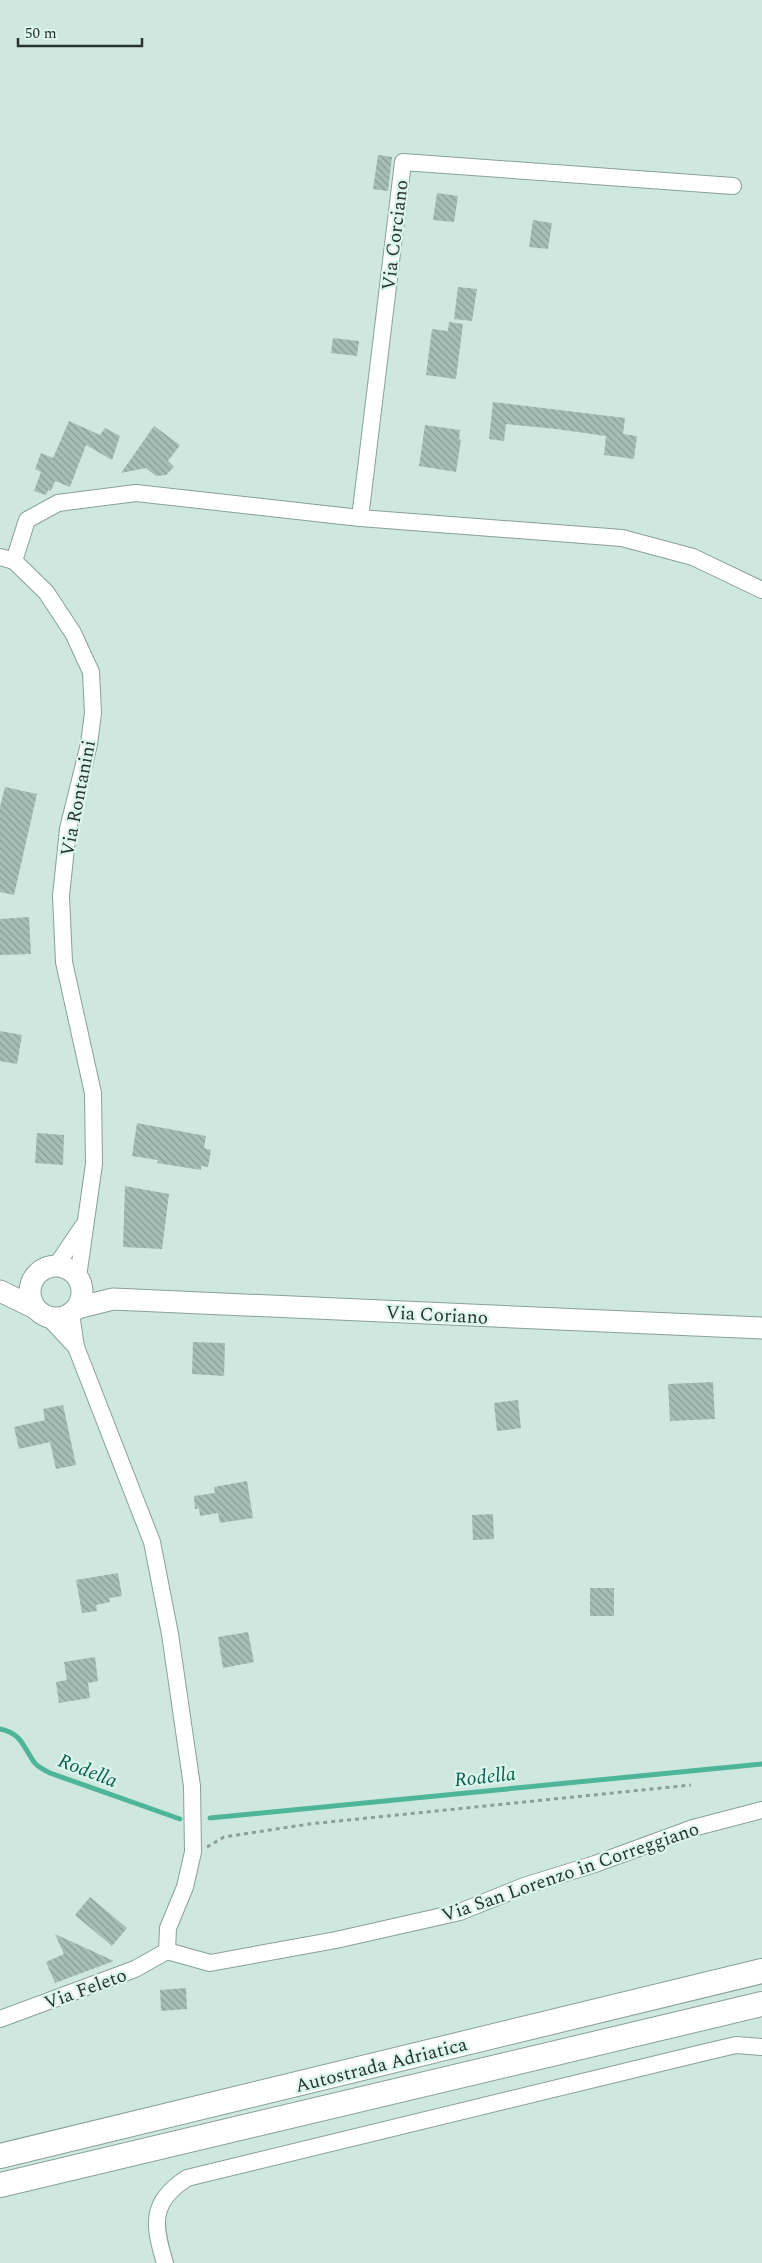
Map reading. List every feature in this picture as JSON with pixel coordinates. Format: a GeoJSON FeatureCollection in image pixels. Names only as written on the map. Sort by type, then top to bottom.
{"type":"FeatureCollection","features":[{"type":"Feature","properties":{"kind":"highway","name":"Autostrada Adriatica"},"geometry":{"type":"LineString","coordinates":[[0,2156],[762,1971]]}},
{"type":"Feature","properties":{"kind":"highway","name":"Autostrada Adriatica"},"geometry":{"type":"LineString","coordinates":[[0,2185],[762,2004]]}},
{"type":"Feature","properties":{"kind":"main road"},"geometry":{"type":"LineString","coordinates":[[0,1287],[35,1276],[48,1267],[56,1266],[72,1271],[80,1280],[81,1300],[74,1311],[56,1319],[0,1292]]}},
{"type":"Feature","properties":{"kind":"main road"},"geometry":{"type":"LineString","coordinates":[[35,1276],[30,1292],[41,1312]]}},
{"type":"Feature","properties":{"kind":"main road","name":"Via Coriano"},"geometry":{"type":"LineString","coordinates":[[80,1280],[113,1299]]}},
{"type":"Feature","properties":{"kind":"main road","name":"Via Coriano"},"geometry":{"type":"LineString","coordinates":[[74,1311],[113,1299],[762,1328]]}},
{"type":"Feature","properties":{"kind":"street","name":"Via Corciano"},"geometry":{"type":"LineString","coordinates":[[360,518],[403,162],[733,186]]}},
{"type":"Feature","properties":{"kind":"street"},"geometry":{"type":"LineString","coordinates":[[7,559],[27,520],[58,503],[136,493],[360,518],[622,538],[694,557],[762,590]]}},
{"type":"Feature","properties":{"kind":"street","name":"Via Rontanini"},"geometry":{"type":"LineString","coordinates":[[7,559],[46,592],[73,633],[92,672],[92,713],[89,744],[68,829],[61,896],[64,962],[93,1093],[94,1164],[80,1280]]}},
{"type":"Feature","properties":{"kind":"street","name":"Via Rontanini"},"geometry":{"type":"LineString","coordinates":[[56,1266],[86,1222]]}},
{"type":"Feature","properties":{"kind":"street"},"geometry":{"type":"LineString","coordinates":[[74,1311],[76,1347],[152,1542],[170,1634],[192,1786],[192,1856],[184,1887],[168,1928],[167,1951]]}},
{"type":"Feature","properties":{"kind":"street"},"geometry":{"type":"LineString","coordinates":[[41,1312],[76,1347]]}},
{"type":"Feature","properties":{"kind":"street","name":"Via San Lorenzo in Correggiano"},"geometry":{"type":"LineString","coordinates":[[167,1951],[210,1963],[336,1940],[460,1912],[524,1886],[595,1864],[693,1828],[762,1810]]}},
{"type":"Feature","properties":{"kind":"street","name":"Via Feleto"},"geometry":{"type":"LineString","coordinates":[[0,2019],[135,1969],[167,1951]]}},
{"type":"Feature","properties":{"kind":"street"},"geometry":{"type":"LineString","coordinates":[[165,2263],[158,2242],[158,2212],[162,2199],[167,2193],[187,2178],[714,2050],[736,2045],[762,2047]]}},
{"type":"Feature","properties":{"kind":"path"},"geometry":{"type":"LineString","coordinates":[[192,1856],[224,1837],[309,1824],[691,1785]]}},
{"type":"Feature","properties":{"kind":"building"},"geometry":{"type":"Polygon","coordinates":[[[378,155],[392,157],[388,191],[373,189],[378,155]]]}},
{"type":"Feature","properties":{"kind":"building"},"geometry":{"type":"Polygon","coordinates":[[[437,193],[458,196],[454,222],[433,220],[437,193]]]}},
{"type":"Feature","properties":{"kind":"building"},"geometry":{"type":"Polygon","coordinates":[[[533,220],[552,223],[548,249],[529,247],[533,220]]]}},
{"type":"Feature","properties":{"kind":"building"},"geometry":{"type":"Polygon","coordinates":[[[458,287],[477,289],[472,321],[454,319],[458,287]]]}},
{"type":"Feature","properties":{"kind":"building"},"geometry":{"type":"Polygon","coordinates":[[[449,322],[463,324],[456,379],[426,375],[432,329],[448,331],[449,322]]]}},
{"type":"Feature","properties":{"kind":"building"},"geometry":{"type":"Polygon","coordinates":[[[333,338],[359,341],[357,356],[331,353],[333,338]]]}},
{"type":"Feature","properties":{"kind":"building"},"geometry":{"type":"Polygon","coordinates":[[[493,402],[625,418],[623,434],[637,436],[634,459],[604,455],[606,436],[556,429],[506,424],[504,441],[489,439],[493,402]]]}},
{"type":"Feature","properties":{"kind":"building"},"geometry":{"type":"Polygon","coordinates":[[[69,421],[100,435],[105,428],[120,436],[112,460],[86,445],[70,487],[55,481],[51,491],[48,490],[46,495],[34,491],[41,472],[35,469],[41,453],[53,458],[69,421]]]}},
{"type":"Feature","properties":{"kind":"building"},"geometry":{"type":"Polygon","coordinates":[[[425,425],[460,430],[459,439],[461,440],[456,472],[419,466],[425,425]]]}},
{"type":"Feature","properties":{"kind":"building"},"geometry":{"type":"Polygon","coordinates":[[[154,426],[180,445],[168,461],[174,467],[166,475],[156,476],[146,468],[121,473],[154,426]]]}},
{"type":"Feature","properties":{"kind":"building"},"geometry":{"type":"Polygon","coordinates":[[[5,787],[37,794],[14,895],[0,892],[0,807],[5,787]]]}},
{"type":"Feature","properties":{"kind":"building"},"geometry":{"type":"Polygon","coordinates":[[[29,917],[31,954],[0,955],[0,919],[29,917]]]}},
{"type":"Feature","properties":{"kind":"building"},"geometry":{"type":"Polygon","coordinates":[[[0,1031],[22,1035],[17,1064],[0,1061],[0,1031]]]}},
{"type":"Feature","properties":{"kind":"building"},"geometry":{"type":"Polygon","coordinates":[[[137,1123],[206,1136],[204,1148],[211,1150],[208,1167],[201,1166],[201,1170],[157,1163],[158,1160],[132,1156],[137,1123]]]}},
{"type":"Feature","properties":{"kind":"building"},"geometry":{"type":"Polygon","coordinates":[[[37,1133],[64,1135],[63,1165],[35,1163],[37,1133]]]}},
{"type":"Feature","properties":{"kind":"building"},"geometry":{"type":"Polygon","coordinates":[[[125,1186],[169,1194],[162,1249],[123,1247],[125,1186]]]}},
{"type":"Feature","properties":{"kind":"building"},"geometry":{"type":"Polygon","coordinates":[[[193,1342],[225,1343],[224,1376],[192,1374],[193,1342]]]}},
{"type":"Feature","properties":{"kind":"building"},"geometry":{"type":"Polygon","coordinates":[[[713,1382],[715,1419],[670,1421],[668,1384],[713,1382]]]}},
{"type":"Feature","properties":{"kind":"building"},"geometry":{"type":"Polygon","coordinates":[[[518,1400],[521,1428],[497,1431],[494,1403],[518,1400]]]}},
{"type":"Feature","properties":{"kind":"building"},"geometry":{"type":"Polygon","coordinates":[[[63,1405],[76,1465],[56,1469],[50,1442],[19,1449],[14,1427],[45,1420],[43,1409],[63,1405]]]}},
{"type":"Feature","properties":{"kind":"building"},"geometry":{"type":"Polygon","coordinates":[[[247,1481],[253,1518],[220,1523],[218,1513],[200,1516],[199,1508],[195,1509],[194,1496],[215,1493],[214,1487],[247,1481]]]}},
{"type":"Feature","properties":{"kind":"building"},"geometry":{"type":"Polygon","coordinates":[[[493,1514],[494,1539],[473,1540],[472,1515],[493,1514]]]}},
{"type":"Feature","properties":{"kind":"building"},"geometry":{"type":"Polygon","coordinates":[[[118,1573],[122,1596],[109,1598],[110,1602],[96,1605],[97,1611],[82,1613],[76,1580],[118,1573]]]}},
{"type":"Feature","properties":{"kind":"building"},"geometry":{"type":"Polygon","coordinates":[[[590,1588],[614,1588],[614,1616],[590,1616],[590,1588]]]}},
{"type":"Feature","properties":{"kind":"building"},"geometry":{"type":"Polygon","coordinates":[[[248,1632],[254,1662],[223,1668],[218,1637],[248,1632]]]}},
{"type":"Feature","properties":{"kind":"building"},"geometry":{"type":"Polygon","coordinates":[[[95,1657],[98,1681],[88,1683],[90,1698],[59,1703],[56,1682],[67,1680],[64,1662],[95,1657]]]}},
{"type":"Feature","properties":{"kind":"building"},"geometry":{"type":"Polygon","coordinates":[[[90,1897],[127,1928],[112,1946],[75,1915],[90,1897]]]}},
{"type":"Feature","properties":{"kind":"building"},"geometry":{"type":"Polygon","coordinates":[[[55,1934],[114,1961],[55,1983],[46,1962],[64,1954],[55,1934]]]}},
{"type":"Feature","properties":{"kind":"building"},"geometry":{"type":"Polygon","coordinates":[[[186,1988],[187,2009],[161,2011],[160,1990],[186,1988]]]}},
{"type":"Feature","properties":{"kind":"waterway","name":"Rodella"},"geometry":{"type":"LineString","coordinates":[[0,1729],[17,1737],[35,1764],[50,1773],[180,1819]]}},
{"type":"Feature","properties":{"kind":"waterway","name":"Rodella"},"geometry":{"type":"LineString","coordinates":[[210,1818],[762,1764]]}}]}
